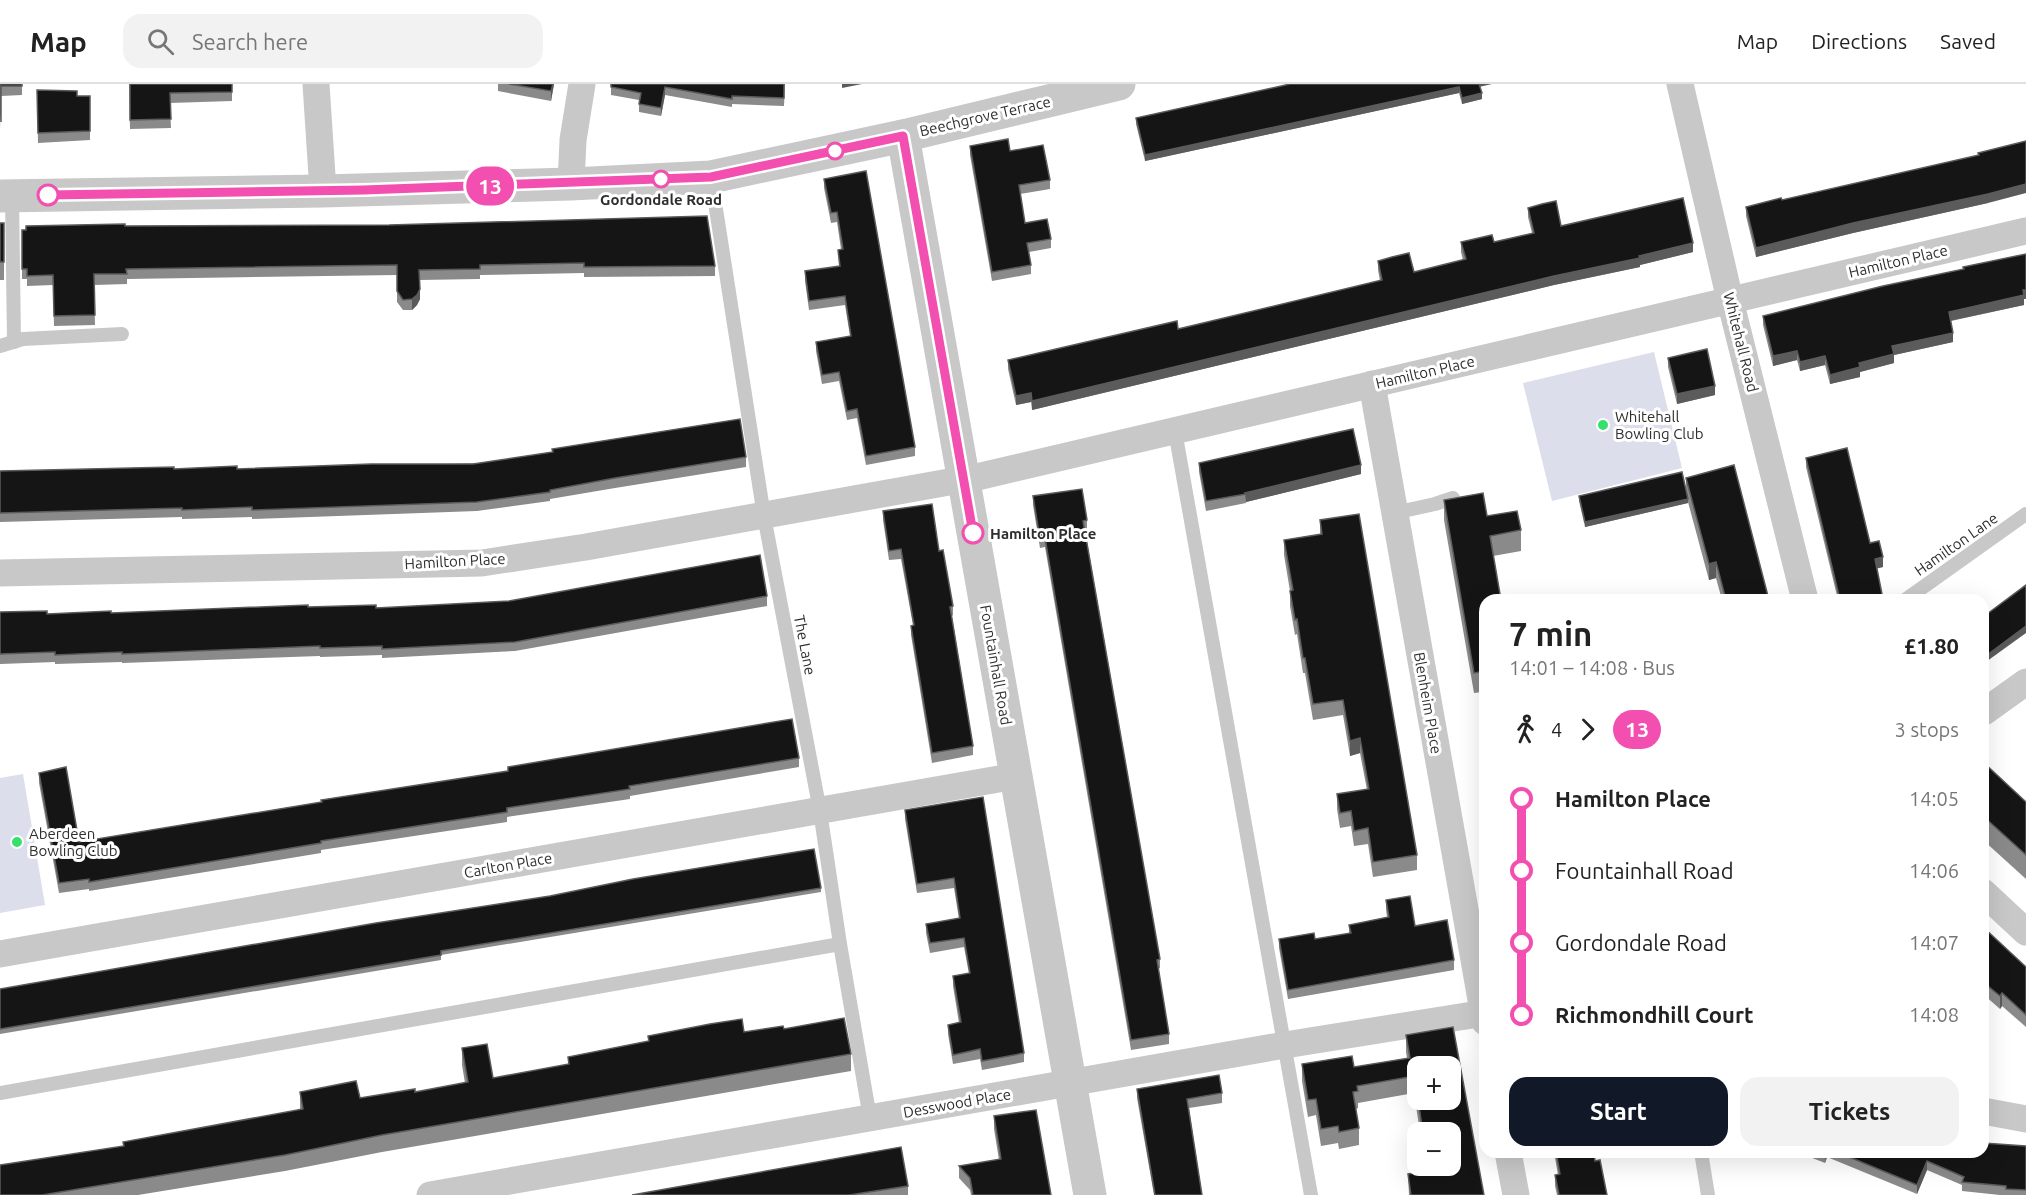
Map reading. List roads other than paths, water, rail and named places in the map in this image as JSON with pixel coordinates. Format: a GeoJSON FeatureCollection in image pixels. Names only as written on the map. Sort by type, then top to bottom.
{"type":"FeatureCollection","features":[{"type":"Feature","properties":{"kind":"street"},"geometry":{"type":"LineString","coordinates":[[316,84],[323,191]]}},
{"type":"Feature","properties":{"kind":"street"},"geometry":{"type":"LineString","coordinates":[[571,184],[573,140],[582,84]]}},
{"type":"Feature","properties":{"kind":"street","name":"Beechgrove Terrace"},"geometry":{"type":"LineString","coordinates":[[6,195],[323,191],[571,184],[711,177],[903,136],[1119,84]]}},
{"type":"Feature","properties":{"kind":"street","name":"Whitehall Road"},"geometry":{"type":"LineString","coordinates":[[1680,84],[1730,300],[1804,594]]}},
{"type":"Feature","properties":{"kind":"street","name":"Fountainhall Road"},"geometry":{"type":"LineString","coordinates":[[903,136],[1090,1195]]}},
{"type":"Feature","properties":{"kind":"street","name":"Hamilton Place"},"geometry":{"type":"LineString","coordinates":[[0,573],[347,564],[482,563],[764,516],[964,480],[2026,231]]}},
{"type":"Feature","properties":{"kind":"street","name":"Blenheim Place"},"geometry":{"type":"LineString","coordinates":[[1372,384],[1479,988]]}},
{"type":"Feature","properties":{"kind":"street"},"geometry":{"type":"LineString","coordinates":[[1989,707],[2026,682]]}},
{"type":"Feature","properties":{"kind":"street","name":"Carlton Place"},"geometry":{"type":"LineString","coordinates":[[0,954],[1016,776]]}},
{"type":"Feature","properties":{"kind":"street"},"geometry":{"type":"LineString","coordinates":[[1989,898],[2026,932]]}},
{"type":"Feature","properties":{"kind":"street","name":"Desswood Place"},"geometry":{"type":"LineString","coordinates":[[430,1195],[1285,1045],[1479,1017]]}},
{"type":"Feature","properties":{"kind":"street"},"geometry":{"type":"LineString","coordinates":[[1989,1112],[2026,1119]]}},
{"type":"Feature","properties":{"kind":"street"},"geometry":{"type":"LineString","coordinates":[[1509,1158],[1516,1195]]}},
{"type":"Feature","properties":{"kind":"lane","name":"The Lane"},"geometry":{"type":"LineString","coordinates":[[711,177],[764,516],[820,811],[870,1118]]}},
{"type":"Feature","properties":{"kind":"lane"},"geometry":{"type":"LineString","coordinates":[[6,195],[14,342]]}},
{"type":"Feature","properties":{"kind":"lane"},"geometry":{"type":"LineString","coordinates":[[0,346],[23,339],[122,334]]}},
{"type":"Feature","properties":{"kind":"lane"},"geometry":{"type":"LineString","coordinates":[[1175,431],[1311,1195]]}},
{"type":"Feature","properties":{"kind":"lane"},"geometry":{"type":"LineString","coordinates":[[1394,513],[1453,498]]}},
{"type":"Feature","properties":{"kind":"lane","name":"Hamilton Lane"},"geometry":{"type":"LineString","coordinates":[[1913,594],[2026,514]]}},
{"type":"Feature","properties":{"kind":"lane"},"geometry":{"type":"LineString","coordinates":[[0,1093],[840,944]]}},
{"type":"Feature","properties":{"kind":"lane"},"geometry":{"type":"LineString","coordinates":[[1702,1158],[1708,1195]]}},
{"type":"Feature","properties":{"kind":"place","name":"Gordondale Road"},"geometry":{"type":"Point","coordinates":[661,179]}},
{"type":"Feature","properties":{"kind":"place","name":"Whitehall Bowling Club"},"geometry":{"type":"Point","coordinates":[1603,425]}},
{"type":"Feature","properties":{"kind":"place","name":"Hamilton Place"},"geometry":{"type":"Point","coordinates":[973,533]}},
{"type":"Feature","properties":{"kind":"place","name":"Aberdeen Bowling Club"},"geometry":{"type":"Point","coordinates":[17,842]}}]}
